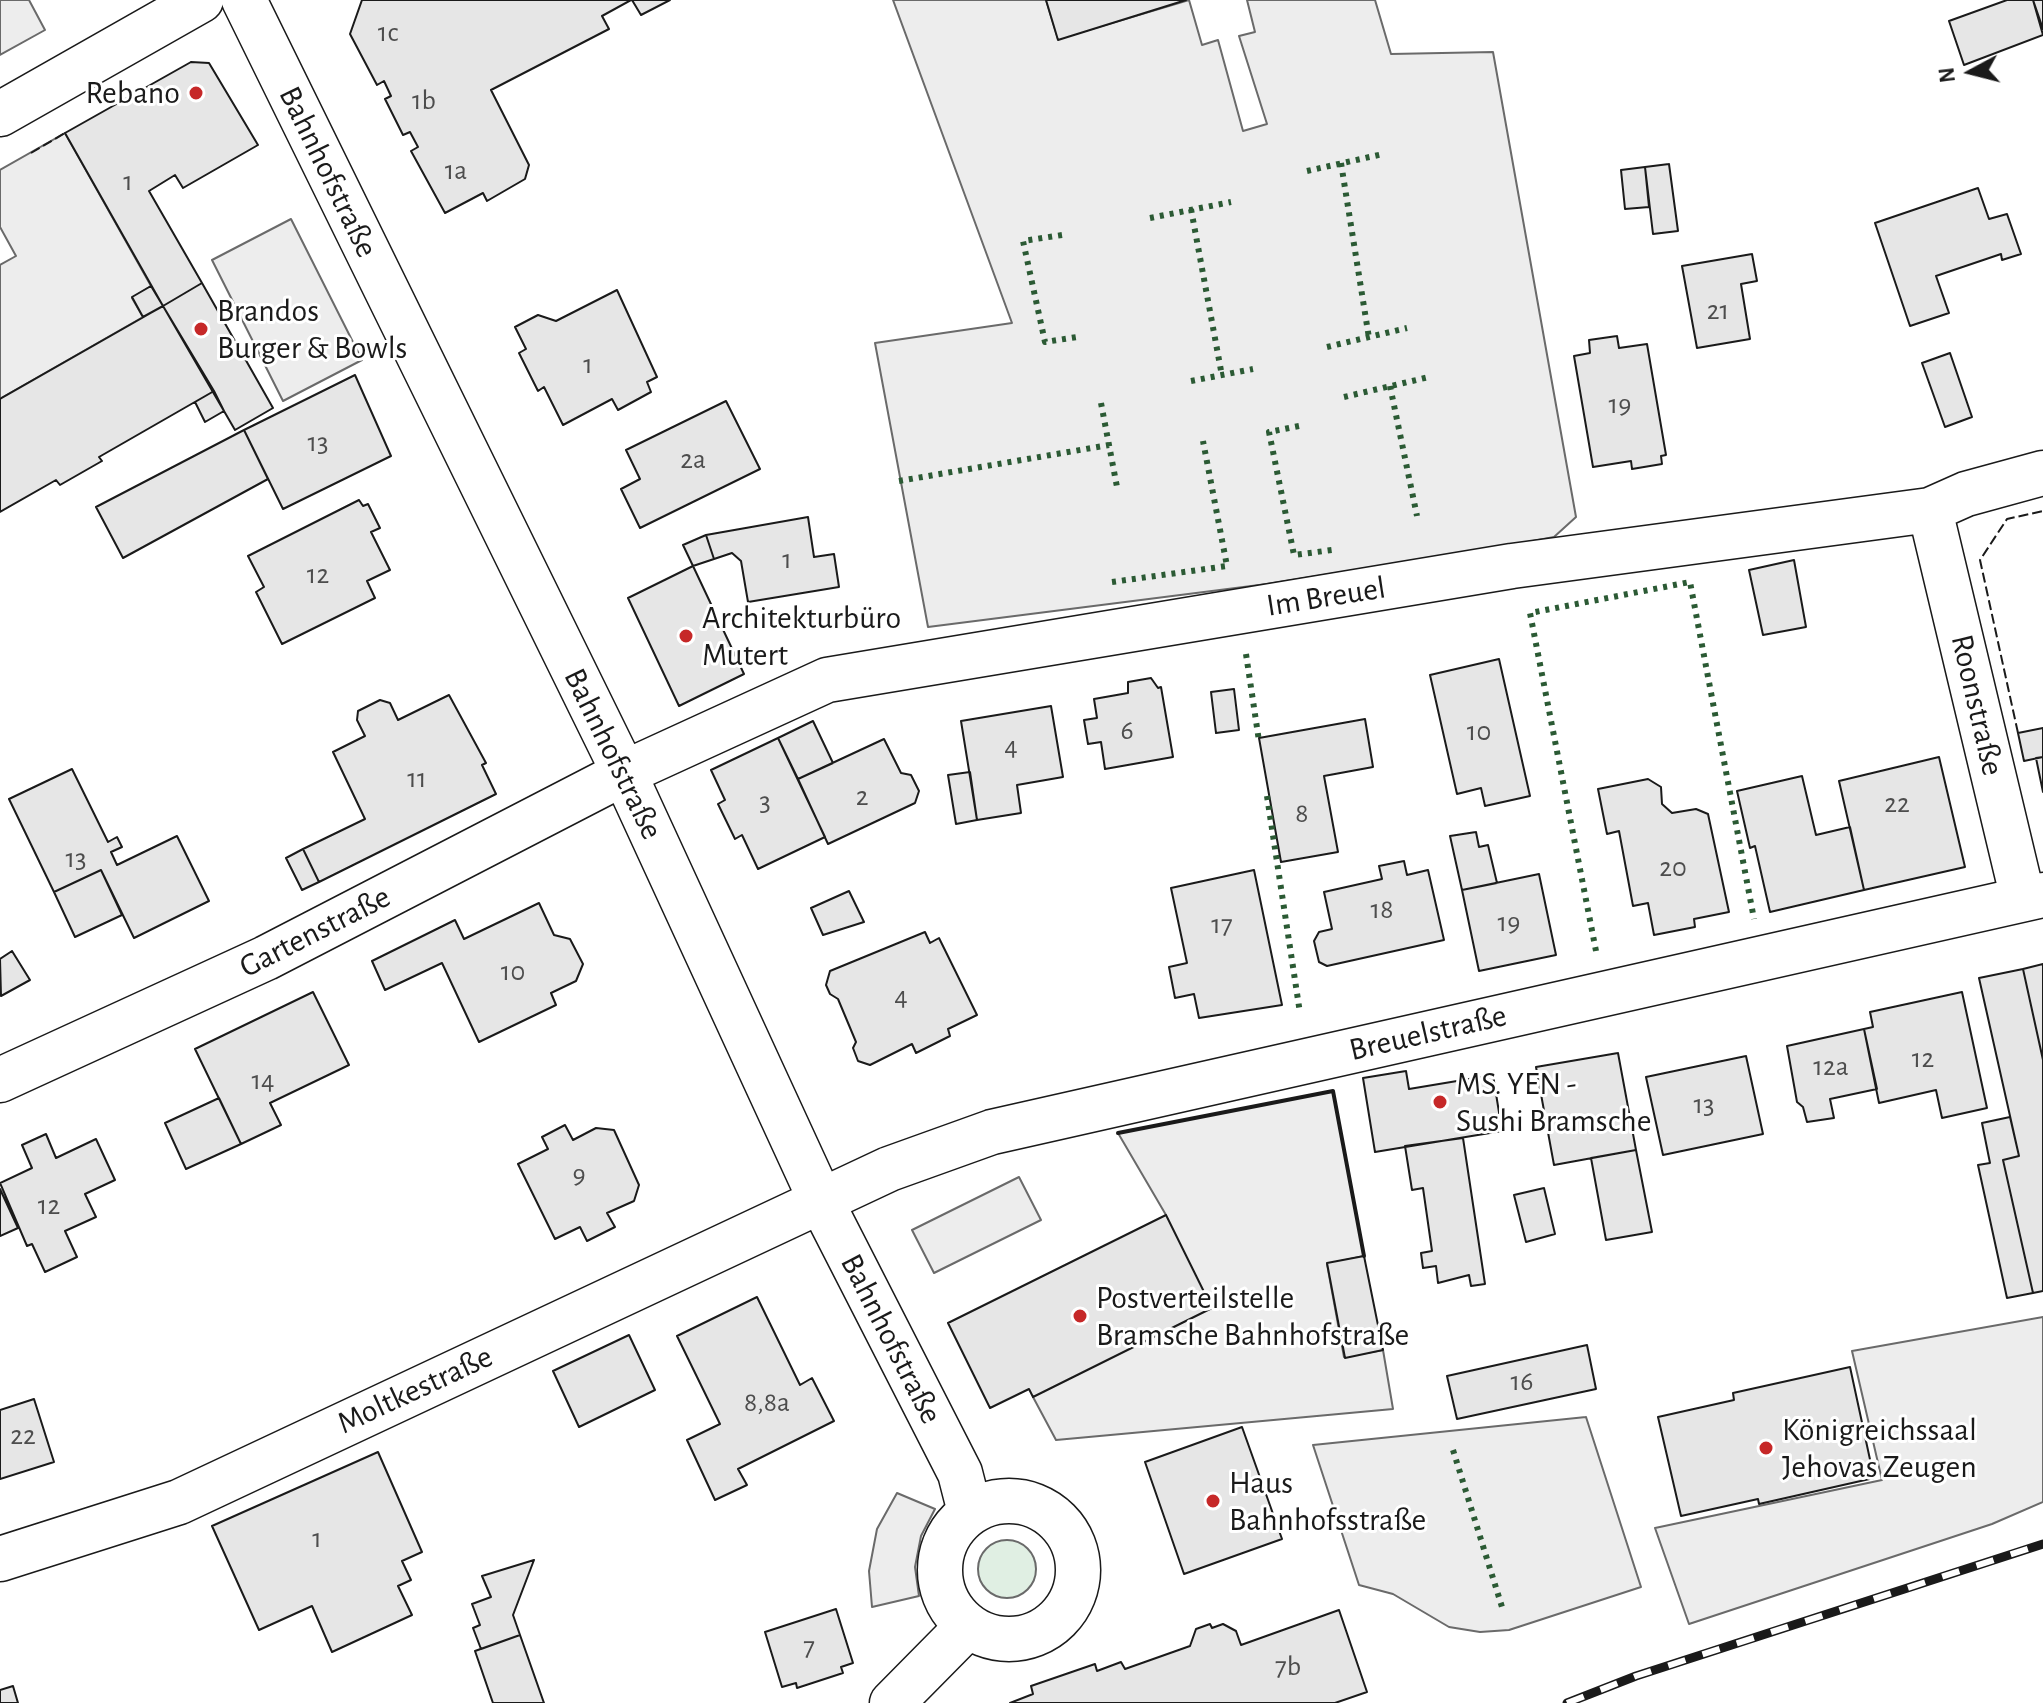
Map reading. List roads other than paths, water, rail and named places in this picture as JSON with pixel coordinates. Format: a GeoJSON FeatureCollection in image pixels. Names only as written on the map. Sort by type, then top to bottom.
{"type":"FeatureCollection","features":[{"type":"Feature","properties":{"kind":"street"},"geometry":{"type":"LineString","coordinates":[[0,114],[201,0]]}},
{"type":"Feature","properties":{"kind":"street","name":"Bahnhofstraße"},"geometry":{"type":"LineString","coordinates":[[244,0],[624,773],[822,1203],[960,1473],[970,1512]]}},
{"type":"Feature","properties":{"kind":"street","name":"Im Breuel"},"geometry":{"type":"LineString","coordinates":[[624,773],[827,680],[889,667],[1512,566],[1930,510],[1966,494],[2043,473]]}},
{"type":"Feature","properties":{"kind":"street","name":"Roonstraße"},"geometry":{"type":"LineString","coordinates":[[1930,510],[2033,897]]}},
{"type":"Feature","properties":{"kind":"street","name":"Gartenstraße"},"geometry":{"type":"LineString","coordinates":[[0,1080],[266,958],[624,773]]}},
{"type":"Feature","properties":{"kind":"street","name":"Breuelstraße"},"geometry":{"type":"LineString","coordinates":[[822,1203],[889,1169],[992,1132],[2033,897]]}},
{"type":"Feature","properties":{"kind":"street","name":"Moltkestraße"},"geometry":{"type":"LineString","coordinates":[[0,1559],[179,1502],[411,1391],[822,1203]]}},
{"type":"Feature","properties":{"kind":"street"},"geometry":{"type":"LineString","coordinates":[[1007,1500],[1027,1503],[1046,1511],[1061,1524],[1072,1541],[1077,1581],[1066,1607],[1056,1620],[1024,1637],[994,1637],[968,1626],[953,1611],[943,1591],[939,1569],[944,1547],[954,1528],[970,1512],[1007,1500]]}},
{"type":"Feature","properties":{"kind":"street"},"geometry":{"type":"LineString","coordinates":[[892,1703],[968,1626]]}},
{"type":"Feature","properties":{"kind":"railway"},"geometry":{"type":"LineString","coordinates":[[1567,1703],[1636,1676],[2043,1544]]}},
{"type":"Feature","properties":{"kind":"place","name":"Rebano"},"geometry":{"type":"Point","coordinates":[196,93]}},
{"type":"Feature","properties":{"kind":"place","name":"Brandos Burger & Bowls"},"geometry":{"type":"Point","coordinates":[201,329]}},
{"type":"Feature","properties":{"kind":"place","name":"Architekturbüro Mutert"},"geometry":{"type":"Point","coordinates":[686,636]}},
{"type":"Feature","properties":{"kind":"place","name":"MS. YEN - Sushi Bramsche"},"geometry":{"type":"Point","coordinates":[1440,1102]}},
{"type":"Feature","properties":{"kind":"place","name":"Postverteilstelle Bramsche Bahnhofstraße"},"geometry":{"type":"Point","coordinates":[1080,1316]}},
{"type":"Feature","properties":{"kind":"place","name":"Königreichssaal Jehovas Zeugen"},"geometry":{"type":"Point","coordinates":[1766,1448]}},
{"type":"Feature","properties":{"kind":"place","name":"Haus Bahnhofsstraße"},"geometry":{"type":"Point","coordinates":[1213,1501]}}]}
